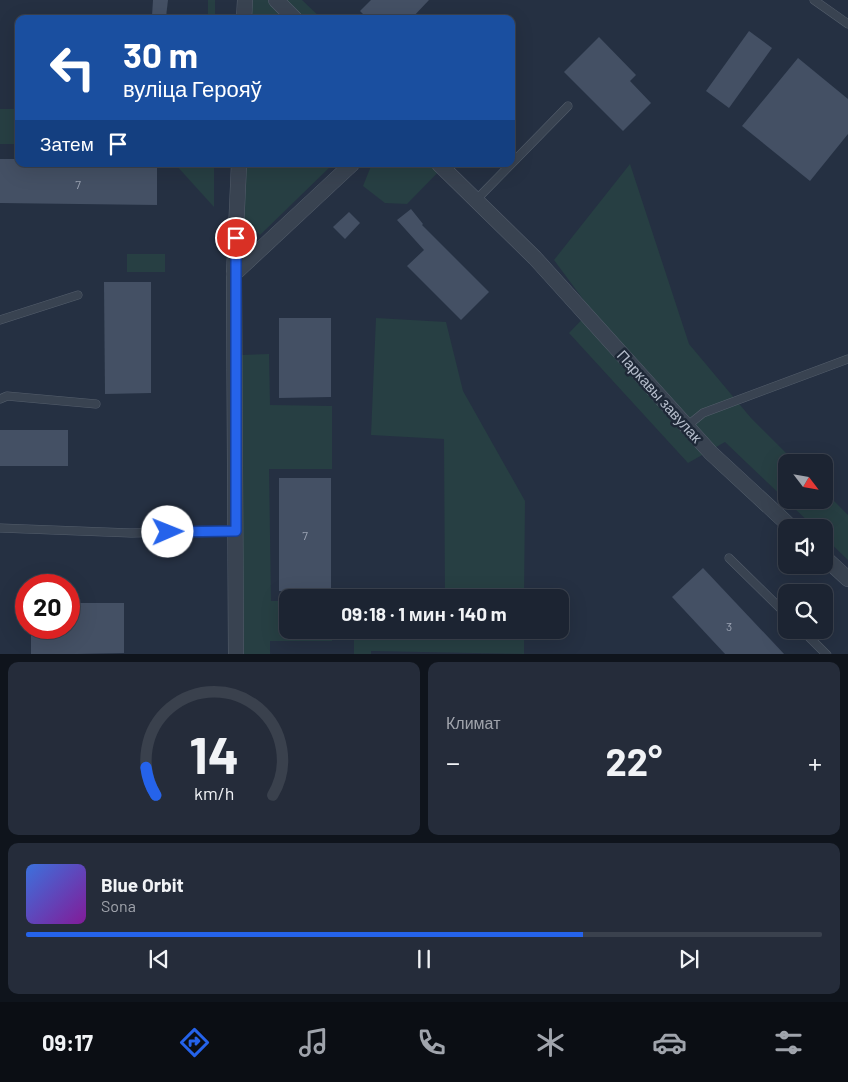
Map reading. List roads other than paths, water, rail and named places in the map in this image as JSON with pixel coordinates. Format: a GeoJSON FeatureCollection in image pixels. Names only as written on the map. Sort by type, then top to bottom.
{"type":"FeatureCollection","features":[{"type":"Feature","properties":{"kind":"street"},"geometry":{"type":"LineString","coordinates":[[244,15],[245,0]]}},
{"type":"Feature","properties":{"kind":"street"},"geometry":{"type":"LineString","coordinates":[[276,0],[291,15]]}},
{"type":"Feature","properties":{"kind":"street"},"geometry":{"type":"LineString","coordinates":[[236,654],[234,274],[239,167]]}},
{"type":"Feature","properties":{"kind":"street"},"geometry":{"type":"LineString","coordinates":[[234,274],[349,167]]}},
{"type":"Feature","properties":{"kind":"street","name":"Паркавы завулак"},"geometry":{"type":"LineString","coordinates":[[442,167],[535,258],[711,453],[782,519]]}},
{"type":"Feature","properties":{"kind":"street"},"geometry":{"type":"LineString","coordinates":[[833,565],[848,579]]}},
{"type":"Feature","properties":{"kind":"lane"},"geometry":{"type":"LineString","coordinates":[[814,0],[848,24]]}},
{"type":"Feature","properties":{"kind":"lane"},"geometry":{"type":"LineString","coordinates":[[515,160],[568,106]]}},
{"type":"Feature","properties":{"kind":"lane"},"geometry":{"type":"LineString","coordinates":[[476,200],[508,167]]}},
{"type":"Feature","properties":{"kind":"lane"},"geometry":{"type":"LineString","coordinates":[[0,320],[78,294]]}},
{"type":"Feature","properties":{"kind":"lane"},"geometry":{"type":"LineString","coordinates":[[687,426],[703,413],[848,359]]}},
{"type":"Feature","properties":{"kind":"lane"},"geometry":{"type":"LineString","coordinates":[[0,399],[6,396],[96,404]]}},
{"type":"Feature","properties":{"kind":"lane"},"geometry":{"type":"LineString","coordinates":[[0,528],[132,533],[236,531]]}},
{"type":"Feature","properties":{"kind":"lane"},"geometry":{"type":"LineString","coordinates":[[729,558],[778,606]]}},
{"type":"Feature","properties":{"kind":"lane"},"geometry":{"type":"LineString","coordinates":[[811,639],[827,654]]}}]}
